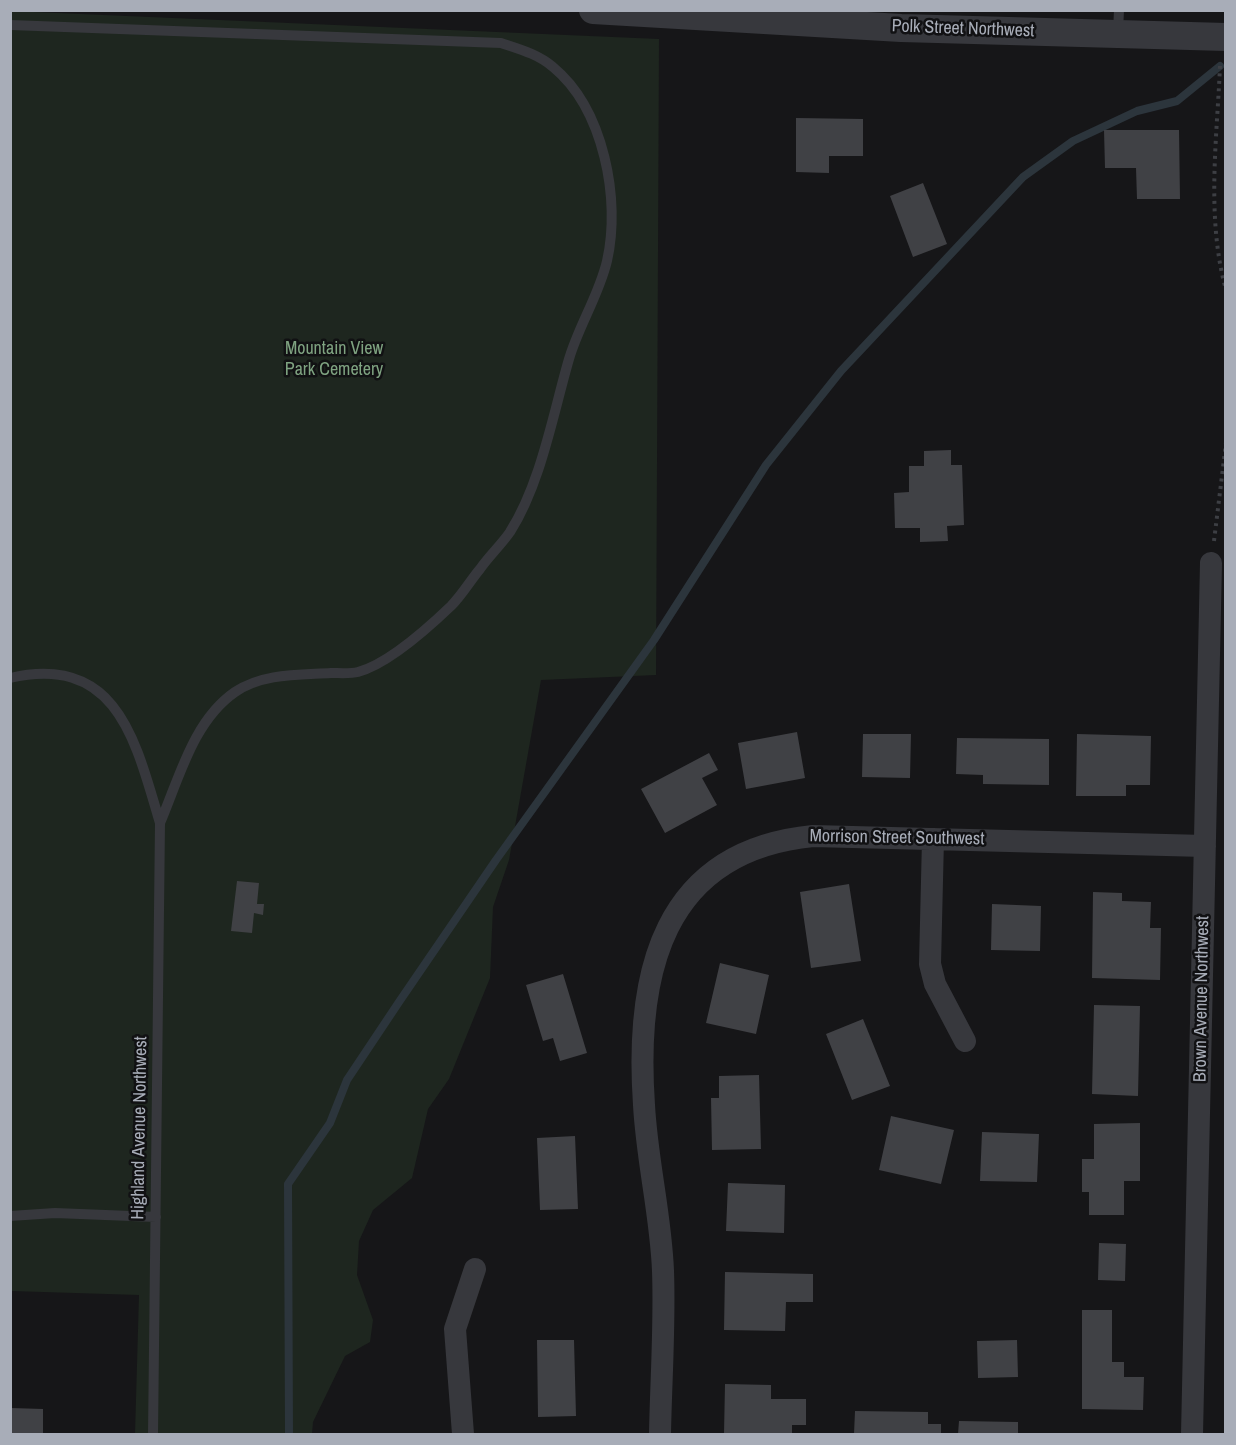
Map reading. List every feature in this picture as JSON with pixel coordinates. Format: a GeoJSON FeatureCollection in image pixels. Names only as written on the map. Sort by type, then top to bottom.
{"type":"FeatureCollection","features":[{"type":"Feature","properties":{"kind":"street","name":"Polk Street Northwest"},"geometry":{"type":"LineString","coordinates":[[593,10],[774,15],[945,29],[1118,22],[1226,37]]}},
{"type":"Feature","properties":{"kind":"street","name":"Brown Avenue Northwest"},"geometry":{"type":"LineString","coordinates":[[1192,1434],[1211,563]]}},
{"type":"Feature","properties":{"kind":"street","name":"Morrison Street Southwest"},"geometry":{"type":"LineString","coordinates":[[660,1434],[663,1272],[644,1105],[642,1035],[650,976],[659,946],[685,900],[697,886],[724,864],[754,847],[813,836],[1205,846]]}},
{"type":"Feature","properties":{"kind":"street"},"geometry":{"type":"LineString","coordinates":[[933,838],[930,964],[935,984],[965,1041]]}},
{"type":"Feature","properties":{"kind":"street"},"geometry":{"type":"LineString","coordinates":[[463,1434],[455,1329],[475,1269]]}},
{"type":"Feature","properties":{"kind":"lane"},"geometry":{"type":"LineString","coordinates":[[10,25],[501,43],[530,52],[554,67],[572,89],[593,126],[609,173],[612,234],[606,264],[570,356],[528,494],[509,532],[453,604],[404,648],[358,672],[280,675],[257,681],[234,693],[212,716],[189,749],[160,823]]}},
{"type":"Feature","properties":{"kind":"lane"},"geometry":{"type":"LineString","coordinates":[[10,678],[31,674],[58,674],[77,680],[101,693],[114,706],[134,739],[160,823]]}},
{"type":"Feature","properties":{"kind":"lane","name":"Highland Avenue Northwest"},"geometry":{"type":"LineString","coordinates":[[153,1434],[160,823]]}},
{"type":"Feature","properties":{"kind":"lane"},"geometry":{"type":"LineString","coordinates":[[10,1216],[55,1214],[156,1217]]}},
{"type":"Feature","properties":{"kind":"path"},"geometry":{"type":"LineString","coordinates":[[1220,66],[1215,203],[1216,257],[1226,290]]}},
{"type":"Feature","properties":{"kind":"path"},"geometry":{"type":"LineString","coordinates":[[1211,563],[1226,443]]}},
{"type":"Feature","properties":{"kind":"green space","name":"Mountain View Park Cemetery"},"geometry":{"type":"Polygon","coordinates":[[[11,11],[659,39],[656,675],[541,680],[509,860],[493,907],[490,978],[449,1079],[428,1109],[412,1178],[373,1210],[359,1241],[357,1275],[373,1320],[370,1342],[345,1356],[313,1422],[312,1434],[135,1434],[139,1295],[11,1291],[11,11]]]}},
{"type":"Feature","properties":{"kind":"building"},"geometry":{"type":"Polygon","coordinates":[[[796,118],[863,119],[863,156],[829,156],[829,173],[796,172],[796,118]]]}},
{"type":"Feature","properties":{"kind":"building"},"geometry":{"type":"Polygon","coordinates":[[[1104,130],[1179,130],[1180,199],[1137,199],[1136,168],[1105,168],[1104,130]]]}},
{"type":"Feature","properties":{"kind":"building"},"geometry":{"type":"Polygon","coordinates":[[[923,183],[947,244],[913,257],[890,196],[923,183]]]}},
{"type":"Feature","properties":{"kind":"building"},"geometry":{"type":"Polygon","coordinates":[[[951,450],[951,465],[962,465],[964,525],[947,526],[948,541],[920,542],[920,528],[895,528],[894,493],[909,492],[909,466],[924,466],[924,451],[951,450]]]}},
{"type":"Feature","properties":{"kind":"building"},"geometry":{"type":"Polygon","coordinates":[[[797,732],[805,778],[746,789],[738,743],[797,732]]]}},
{"type":"Feature","properties":{"kind":"building"},"geometry":{"type":"Polygon","coordinates":[[[863,734],[911,734],[910,778],[862,777],[863,734]]]}},
{"type":"Feature","properties":{"kind":"building"},"geometry":{"type":"Polygon","coordinates":[[[1077,734],[1151,736],[1150,785],[1126,785],[1126,796],[1076,796],[1077,734]]]}},
{"type":"Feature","properties":{"kind":"building"},"geometry":{"type":"Polygon","coordinates":[[[957,738],[1049,739],[1049,785],[983,784],[983,775],[956,774],[957,738]]]}},
{"type":"Feature","properties":{"kind":"building"},"geometry":{"type":"Polygon","coordinates":[[[709,753],[718,770],[702,778],[717,805],[665,833],[641,789],[709,753]]]}},
{"type":"Feature","properties":{"kind":"building"},"geometry":{"type":"Polygon","coordinates":[[[237,881],[259,883],[257,904],[264,904],[263,915],[254,913],[252,933],[231,931],[237,881]]]}},
{"type":"Feature","properties":{"kind":"building"},"geometry":{"type":"Polygon","coordinates":[[[849,884],[861,961],[811,968],[800,892],[849,884]]]}},
{"type":"Feature","properties":{"kind":"building"},"geometry":{"type":"Polygon","coordinates":[[[1093,892],[1122,893],[1122,901],[1151,902],[1150,928],[1161,928],[1160,980],[1092,978],[1093,892]]]}},
{"type":"Feature","properties":{"kind":"building"},"geometry":{"type":"Polygon","coordinates":[[[992,904],[1041,906],[1040,951],[991,950],[992,904]]]}},
{"type":"Feature","properties":{"kind":"building"},"geometry":{"type":"Polygon","coordinates":[[[720,963],[769,975],[756,1034],[706,1023],[720,963]]]}},
{"type":"Feature","properties":{"kind":"building"},"geometry":{"type":"Polygon","coordinates":[[[563,974],[587,1053],[560,1061],[553,1038],[543,1041],[526,985],[563,974]]]}},
{"type":"Feature","properties":{"kind":"building"},"geometry":{"type":"Polygon","coordinates":[[[1094,1005],[1140,1006],[1138,1096],[1092,1094],[1094,1005]]]}},
{"type":"Feature","properties":{"kind":"building"},"geometry":{"type":"Polygon","coordinates":[[[863,1019],[890,1086],[852,1100],[826,1034],[863,1019]]]}},
{"type":"Feature","properties":{"kind":"building"},"geometry":{"type":"Polygon","coordinates":[[[759,1075],[761,1149],[712,1150],[711,1098],[719,1098],[719,1076],[759,1075]]]}},
{"type":"Feature","properties":{"kind":"building"},"geometry":{"type":"Polygon","coordinates":[[[891,1116],[954,1130],[941,1184],[879,1170],[891,1116]]]}},
{"type":"Feature","properties":{"kind":"building"},"geometry":{"type":"Polygon","coordinates":[[[1140,1123],[1140,1181],[1124,1181],[1124,1215],[1089,1215],[1089,1192],[1082,1192],[1082,1159],[1094,1159],[1094,1124],[1140,1123]]]}},
{"type":"Feature","properties":{"kind":"building"},"geometry":{"type":"Polygon","coordinates":[[[982,1132],[1039,1134],[1037,1182],[980,1181],[982,1132]]]}},
{"type":"Feature","properties":{"kind":"building"},"geometry":{"type":"Polygon","coordinates":[[[575,1136],[578,1209],[540,1210],[537,1138],[575,1136]]]}},
{"type":"Feature","properties":{"kind":"building"},"geometry":{"type":"Polygon","coordinates":[[[728,1183],[785,1185],[784,1233],[726,1231],[728,1183]]]}},
{"type":"Feature","properties":{"kind":"building"},"geometry":{"type":"Polygon","coordinates":[[[1099,1243],[1126,1244],[1125,1281],[1098,1280],[1099,1243]]]}},
{"type":"Feature","properties":{"kind":"building"},"geometry":{"type":"Polygon","coordinates":[[[725,1272],[813,1274],[813,1302],[786,1302],[785,1331],[724,1330],[725,1272]]]}},
{"type":"Feature","properties":{"kind":"building"},"geometry":{"type":"Polygon","coordinates":[[[1082,1310],[1112,1310],[1112,1362],[1124,1362],[1124,1377],[1144,1377],[1143,1410],[1082,1409],[1082,1310]]]}},
{"type":"Feature","properties":{"kind":"building"},"geometry":{"type":"Polygon","coordinates":[[[537,1340],[574,1340],[576,1416],[538,1417],[537,1340]]]}},
{"type":"Feature","properties":{"kind":"building"},"geometry":{"type":"Polygon","coordinates":[[[1017,1340],[1018,1377],[978,1378],[977,1341],[1017,1340]]]}},
{"type":"Feature","properties":{"kind":"building"},"geometry":{"type":"Polygon","coordinates":[[[725,1384],[771,1385],[771,1399],[806,1399],[806,1425],[792,1425],[792,1434],[724,1434],[725,1384]]]}},
{"type":"Feature","properties":{"kind":"building"},"geometry":{"type":"Polygon","coordinates":[[[11,1408],[43,1409],[43,1434],[11,1434],[11,1408]]]}},
{"type":"Feature","properties":{"kind":"building"},"geometry":{"type":"Polygon","coordinates":[[[855,1411],[928,1412],[928,1424],[941,1424],[941,1434],[854,1434],[855,1411]]]}},
{"type":"Feature","properties":{"kind":"building"},"geometry":{"type":"Polygon","coordinates":[[[959,1421],[1018,1422],[1018,1434],[958,1434],[959,1421]]]}},
{"type":"Feature","properties":{"kind":"waterway"},"geometry":{"type":"LineString","coordinates":[[289,1434],[288,1184],[330,1123],[347,1080],[399,1002],[496,860],[654,640],[766,465],[841,371],[1023,177],[1073,141],[1137,111],[1177,101],[1220,66]]}}]}
